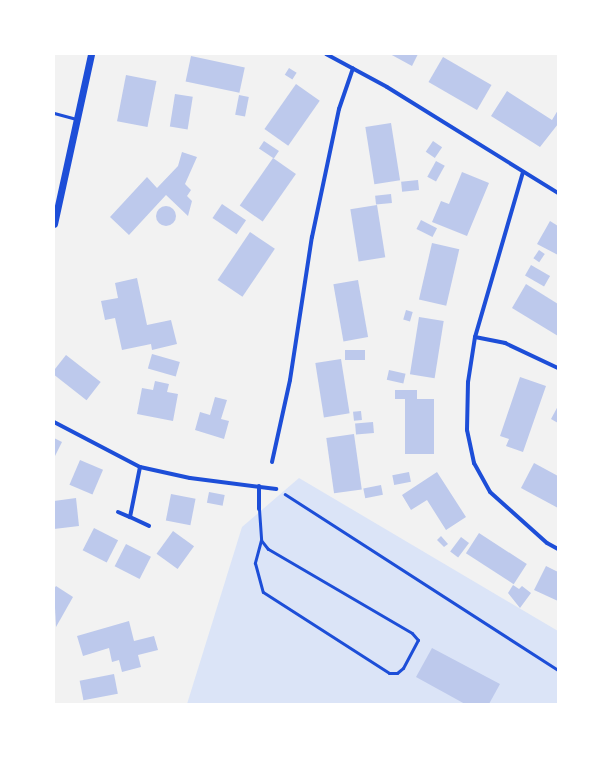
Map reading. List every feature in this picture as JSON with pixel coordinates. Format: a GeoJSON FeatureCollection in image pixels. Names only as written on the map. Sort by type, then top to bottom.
{"type":"FeatureCollection","features":[{"type":"Feature","properties":{"kind":"street"},"geometry":{"type":"LineString","coordinates":[[54,224],[91,54]]}},
{"type":"Feature","properties":{"kind":"street"},"geometry":{"type":"LineString","coordinates":[[326,54],[353,68],[558,193]]}},
{"type":"Feature","properties":{"kind":"street"},"geometry":{"type":"LineString","coordinates":[[272,462],[290,380],[312,237],[339,109],[353,68]]}},
{"type":"Feature","properties":{"kind":"street"},"geometry":{"type":"LineString","coordinates":[[523,172],[475,337],[468,382],[467,430],[474,463],[490,492],[546,544],[558,549]]}},
{"type":"Feature","properties":{"kind":"street"},"geometry":{"type":"LineString","coordinates":[[475,337],[505,343],[558,368]]}},
{"type":"Feature","properties":{"kind":"street"},"geometry":{"type":"LineString","coordinates":[[54,422],[140,467],[190,478],[276,489]]}},
{"type":"Feature","properties":{"kind":"street"},"geometry":{"type":"LineString","coordinates":[[130,517],[140,467]]}},
{"type":"Feature","properties":{"kind":"street"},"geometry":{"type":"LineString","coordinates":[[259,486],[259,509]]}},
{"type":"Feature","properties":{"kind":"street"},"geometry":{"type":"LineString","coordinates":[[118,512],[149,526]]}},
{"type":"Feature","properties":{"kind":"lane"},"geometry":{"type":"LineString","coordinates":[[54,113],[77,119]]}},
{"type":"Feature","properties":{"kind":"lane"},"geometry":{"type":"LineString","coordinates":[[259,509],[261,540],[255,563],[263,592],[389,673],[397,673],[403,668],[418,640],[412,633],[268,549],[261,540]]}},
{"type":"Feature","properties":{"kind":"path"},"geometry":{"type":"LineString","coordinates":[[276,489],[558,670]]}},
{"type":"Feature","properties":{"kind":"shaded area"},"geometry":{"type":"Polygon","coordinates":[[[299,478],[558,631],[558,704],[187,704],[242,527],[299,478]]]}},
{"type":"Feature","properties":{"kind":"building"},"geometry":{"type":"Polygon","coordinates":[[[390,54],[418,54],[412,66],[390,54]]]}},
{"type":"Feature","properties":{"kind":"building"},"geometry":{"type":"Polygon","coordinates":[[[191,56],[245,67],[239,93],[186,81],[191,56]]]}},
{"type":"Feature","properties":{"kind":"building"},"geometry":{"type":"Polygon","coordinates":[[[443,57],[491,85],[477,110],[428,82],[443,57]]]}},
{"type":"Feature","properties":{"kind":"building"},"geometry":{"type":"Polygon","coordinates":[[[289,68],[297,73],[292,80],[285,75],[289,68]]]}},
{"type":"Feature","properties":{"kind":"building"},"geometry":{"type":"Polygon","coordinates":[[[126,75],[156,81],[147,127],[117,121],[126,75]]]}},
{"type":"Feature","properties":{"kind":"building"},"geometry":{"type":"Polygon","coordinates":[[[296,84],[320,101],[288,146],[264,129],[296,84]]]}},
{"type":"Feature","properties":{"kind":"building"},"geometry":{"type":"Polygon","coordinates":[[[507,91],[552,120],[558,110],[558,124],[540,147],[491,116],[507,91]]]}},
{"type":"Feature","properties":{"kind":"building"},"geometry":{"type":"Polygon","coordinates":[[[175,94],[193,97],[188,129],[170,127],[175,94]]]}},
{"type":"Feature","properties":{"kind":"building"},"geometry":{"type":"Polygon","coordinates":[[[239,95],[249,97],[245,117],[235,115],[239,95]]]}},
{"type":"Feature","properties":{"kind":"building"},"geometry":{"type":"Polygon","coordinates":[[[391,123],[400,180],[374,184],[365,127],[391,123]]]}},
{"type":"Feature","properties":{"kind":"building"},"geometry":{"type":"Polygon","coordinates":[[[264,141],[279,151],[274,159],[259,148],[264,141]]]}},
{"type":"Feature","properties":{"kind":"building"},"geometry":{"type":"Polygon","coordinates":[[[433,141],[442,147],[435,158],[426,152],[433,141]]]}},
{"type":"Feature","properties":{"kind":"building"},"geometry":{"type":"Polygon","coordinates":[[[182,152],[197,157],[185,184],[191,190],[187,196],[192,201],[188,216],[166,195],[129,235],[110,217],[147,177],[157,188],[178,166],[182,152]]]}},
{"type":"Feature","properties":{"kind":"building"},"geometry":{"type":"Polygon","coordinates":[[[273,158],[296,174],[263,222],[240,206],[273,158]]]}},
{"type":"Feature","properties":{"kind":"building"},"geometry":{"type":"Polygon","coordinates":[[[436,161],[445,166],[436,182],[427,177],[436,161]]]}},
{"type":"Feature","properties":{"kind":"building"},"geometry":{"type":"Polygon","coordinates":[[[462,172],[489,183],[467,236],[432,222],[441,201],[449,204],[462,172]]]}},
{"type":"Feature","properties":{"kind":"building"},"geometry":{"type":"Polygon","coordinates":[[[418,180],[419,190],[402,192],[401,182],[418,180]]]}},
{"type":"Feature","properties":{"kind":"building"},"geometry":{"type":"Polygon","coordinates":[[[391,194],[392,203],[376,205],[375,196],[391,194]]]}},
{"type":"Feature","properties":{"kind":"building"},"geometry":{"type":"Polygon","coordinates":[[[222,204],[246,220],[237,234],[212,218],[222,204]]]}},
{"type":"Feature","properties":{"kind":"building"},"geometry":{"type":"Polygon","coordinates":[[[377,205],[385,257],[359,262],[350,209],[377,205]]]}},
{"type":"Feature","properties":{"kind":"building"},"geometry":{"type":"Polygon","coordinates":[[[166,206],[173,209],[176,216],[173,223],[166,226],[159,223],[156,216],[159,209],[166,206]]]}},
{"type":"Feature","properties":{"kind":"building"},"geometry":{"type":"Polygon","coordinates":[[[421,220],[437,228],[432,237],[416,229],[421,220]]]}},
{"type":"Feature","properties":{"kind":"building"},"geometry":{"type":"Polygon","coordinates":[[[550,221],[558,226],[558,255],[537,244],[550,221]]]}},
{"type":"Feature","properties":{"kind":"building"},"geometry":{"type":"Polygon","coordinates":[[[250,232],[275,249],[242,297],[218,280],[250,232]]]}},
{"type":"Feature","properties":{"kind":"building"},"geometry":{"type":"Polygon","coordinates":[[[432,243],[459,249],[446,306],[419,300],[432,243]]]}},
{"type":"Feature","properties":{"kind":"building"},"geometry":{"type":"Polygon","coordinates":[[[539,250],[545,254],[539,262],[533,258],[539,250]]]}},
{"type":"Feature","properties":{"kind":"building"},"geometry":{"type":"Polygon","coordinates":[[[531,265],[550,276],[544,286],[525,275],[531,265]]]}},
{"type":"Feature","properties":{"kind":"building"},"geometry":{"type":"Polygon","coordinates":[[[137,278],[147,325],[171,320],[177,344],[152,350],[151,344],[122,350],[115,318],[105,320],[101,301],[118,298],[115,283],[137,278]]]}},
{"type":"Feature","properties":{"kind":"building"},"geometry":{"type":"Polygon","coordinates":[[[358,280],[368,337],[343,341],[333,284],[358,280]]]}},
{"type":"Feature","properties":{"kind":"building"},"geometry":{"type":"Polygon","coordinates":[[[526,284],[558,304],[558,336],[512,308],[526,284]]]}},
{"type":"Feature","properties":{"kind":"building"},"geometry":{"type":"Polygon","coordinates":[[[406,310],[413,312],[410,322],[403,320],[406,310]]]}},
{"type":"Feature","properties":{"kind":"building"},"geometry":{"type":"Polygon","coordinates":[[[419,317],[444,321],[435,378],[410,374],[419,317]]]}},
{"type":"Feature","properties":{"kind":"building"},"geometry":{"type":"Polygon","coordinates":[[[345,350],[365,350],[365,360],[345,360],[345,350]]]}},
{"type":"Feature","properties":{"kind":"building"},"geometry":{"type":"Polygon","coordinates":[[[152,354],[180,362],[176,376],[148,368],[152,354]]]}},
{"type":"Feature","properties":{"kind":"building"},"geometry":{"type":"Polygon","coordinates":[[[66,355],[101,382],[87,400],[54,375],[54,370],[66,355]]]}},
{"type":"Feature","properties":{"kind":"building"},"geometry":{"type":"Polygon","coordinates":[[[341,359],[350,413],[324,417],[315,363],[341,359]]]}},
{"type":"Feature","properties":{"kind":"building"},"geometry":{"type":"Polygon","coordinates":[[[389,370],[406,374],[403,384],[387,380],[389,370]]]}},
{"type":"Feature","properties":{"kind":"building"},"geometry":{"type":"Polygon","coordinates":[[[520,377],[546,386],[523,452],[506,446],[509,439],[500,436],[520,377]]]}},
{"type":"Feature","properties":{"kind":"building"},"geometry":{"type":"Polygon","coordinates":[[[155,381],[169,384],[167,392],[178,394],[173,421],[137,414],[142,388],[153,390],[155,381]]]}},
{"type":"Feature","properties":{"kind":"building"},"geometry":{"type":"Polygon","coordinates":[[[395,390],[417,390],[417,399],[434,399],[434,454],[405,454],[405,399],[395,399],[395,390]]]}},
{"type":"Feature","properties":{"kind":"building"},"geometry":{"type":"Polygon","coordinates":[[[215,397],[227,400],[221,419],[229,421],[224,439],[195,430],[200,412],[210,415],[215,397]]]}},
{"type":"Feature","properties":{"kind":"building"},"geometry":{"type":"Polygon","coordinates":[[[558,406],[558,423],[551,419],[558,406]]]}},
{"type":"Feature","properties":{"kind":"building"},"geometry":{"type":"Polygon","coordinates":[[[361,411],[362,420],[354,421],[353,412],[361,411]]]}},
{"type":"Feature","properties":{"kind":"building"},"geometry":{"type":"Polygon","coordinates":[[[373,422],[374,433],[356,435],[355,424],[373,422]]]}},
{"type":"Feature","properties":{"kind":"building"},"geometry":{"type":"Polygon","coordinates":[[[354,434],[362,489],[334,493],[326,438],[354,434]]]}},
{"type":"Feature","properties":{"kind":"building"},"geometry":{"type":"Polygon","coordinates":[[[54,438],[62,442],[54,458],[54,438]]]}},
{"type":"Feature","properties":{"kind":"building"},"geometry":{"type":"Polygon","coordinates":[[[80,460],[103,470],[92,495],[69,485],[80,460]]]}},
{"type":"Feature","properties":{"kind":"building"},"geometry":{"type":"Polygon","coordinates":[[[534,463],[558,476],[558,508],[521,488],[534,463]]]}},
{"type":"Feature","properties":{"kind":"building"},"geometry":{"type":"Polygon","coordinates":[[[409,472],[411,482],[394,485],[392,475],[409,472]]]}},
{"type":"Feature","properties":{"kind":"building"},"geometry":{"type":"Polygon","coordinates":[[[437,472],[466,517],[446,530],[427,500],[411,510],[402,495],[437,472]]]}},
{"type":"Feature","properties":{"kind":"building"},"geometry":{"type":"Polygon","coordinates":[[[381,485],[383,495],[365,498],[363,488],[381,485]]]}},
{"type":"Feature","properties":{"kind":"building"},"geometry":{"type":"Polygon","coordinates":[[[209,492],[225,495],[223,506],[207,503],[209,492]]]}},
{"type":"Feature","properties":{"kind":"building"},"geometry":{"type":"Polygon","coordinates":[[[171,494],[196,499],[190,525],[166,521],[171,494]]]}},
{"type":"Feature","properties":{"kind":"building"},"geometry":{"type":"Polygon","coordinates":[[[76,498],[79,526],[54,529],[54,501],[76,498]]]}},
{"type":"Feature","properties":{"kind":"building"},"geometry":{"type":"Polygon","coordinates":[[[94,528],[118,540],[107,563],[83,550],[94,528]]]}},
{"type":"Feature","properties":{"kind":"building"},"geometry":{"type":"Polygon","coordinates":[[[173,531],[194,546],[178,569],[157,554],[173,531]]]}},
{"type":"Feature","properties":{"kind":"building"},"geometry":{"type":"Polygon","coordinates":[[[479,533],[527,564],[514,584],[466,553],[479,533]]]}},
{"type":"Feature","properties":{"kind":"building"},"geometry":{"type":"Polygon","coordinates":[[[441,536],[448,544],[444,547],[437,540],[441,536]]]}},
{"type":"Feature","properties":{"kind":"building"},"geometry":{"type":"Polygon","coordinates":[[[461,537],[469,543],[458,557],[450,551],[461,537]]]}},
{"type":"Feature","properties":{"kind":"building"},"geometry":{"type":"Polygon","coordinates":[[[126,544],[151,557],[140,579],[115,566],[126,544]]]}},
{"type":"Feature","properties":{"kind":"building"},"geometry":{"type":"Polygon","coordinates":[[[546,566],[558,572],[558,601],[534,590],[546,566]]]}},
{"type":"Feature","properties":{"kind":"building"},"geometry":{"type":"Polygon","coordinates":[[[513,585],[519,589],[522,586],[531,593],[520,608],[508,593],[513,585]]]}},
{"type":"Feature","properties":{"kind":"building"},"geometry":{"type":"Polygon","coordinates":[[[56,586],[73,597],[56,627],[54,589],[56,586]]]}},
{"type":"Feature","properties":{"kind":"building"},"geometry":{"type":"Polygon","coordinates":[[[129,621],[134,641],[154,636],[158,650],[138,655],[141,667],[122,672],[119,660],[112,662],[109,648],[83,656],[77,636],[129,621]]]}},
{"type":"Feature","properties":{"kind":"building"},"geometry":{"type":"Polygon","coordinates":[[[432,648],[500,684],[489,704],[465,704],[416,677],[432,648]]]}},
{"type":"Feature","properties":{"kind":"building"},"geometry":{"type":"Polygon","coordinates":[[[114,674],[118,694],[83,700],[80,681],[114,674]]]}}]}
